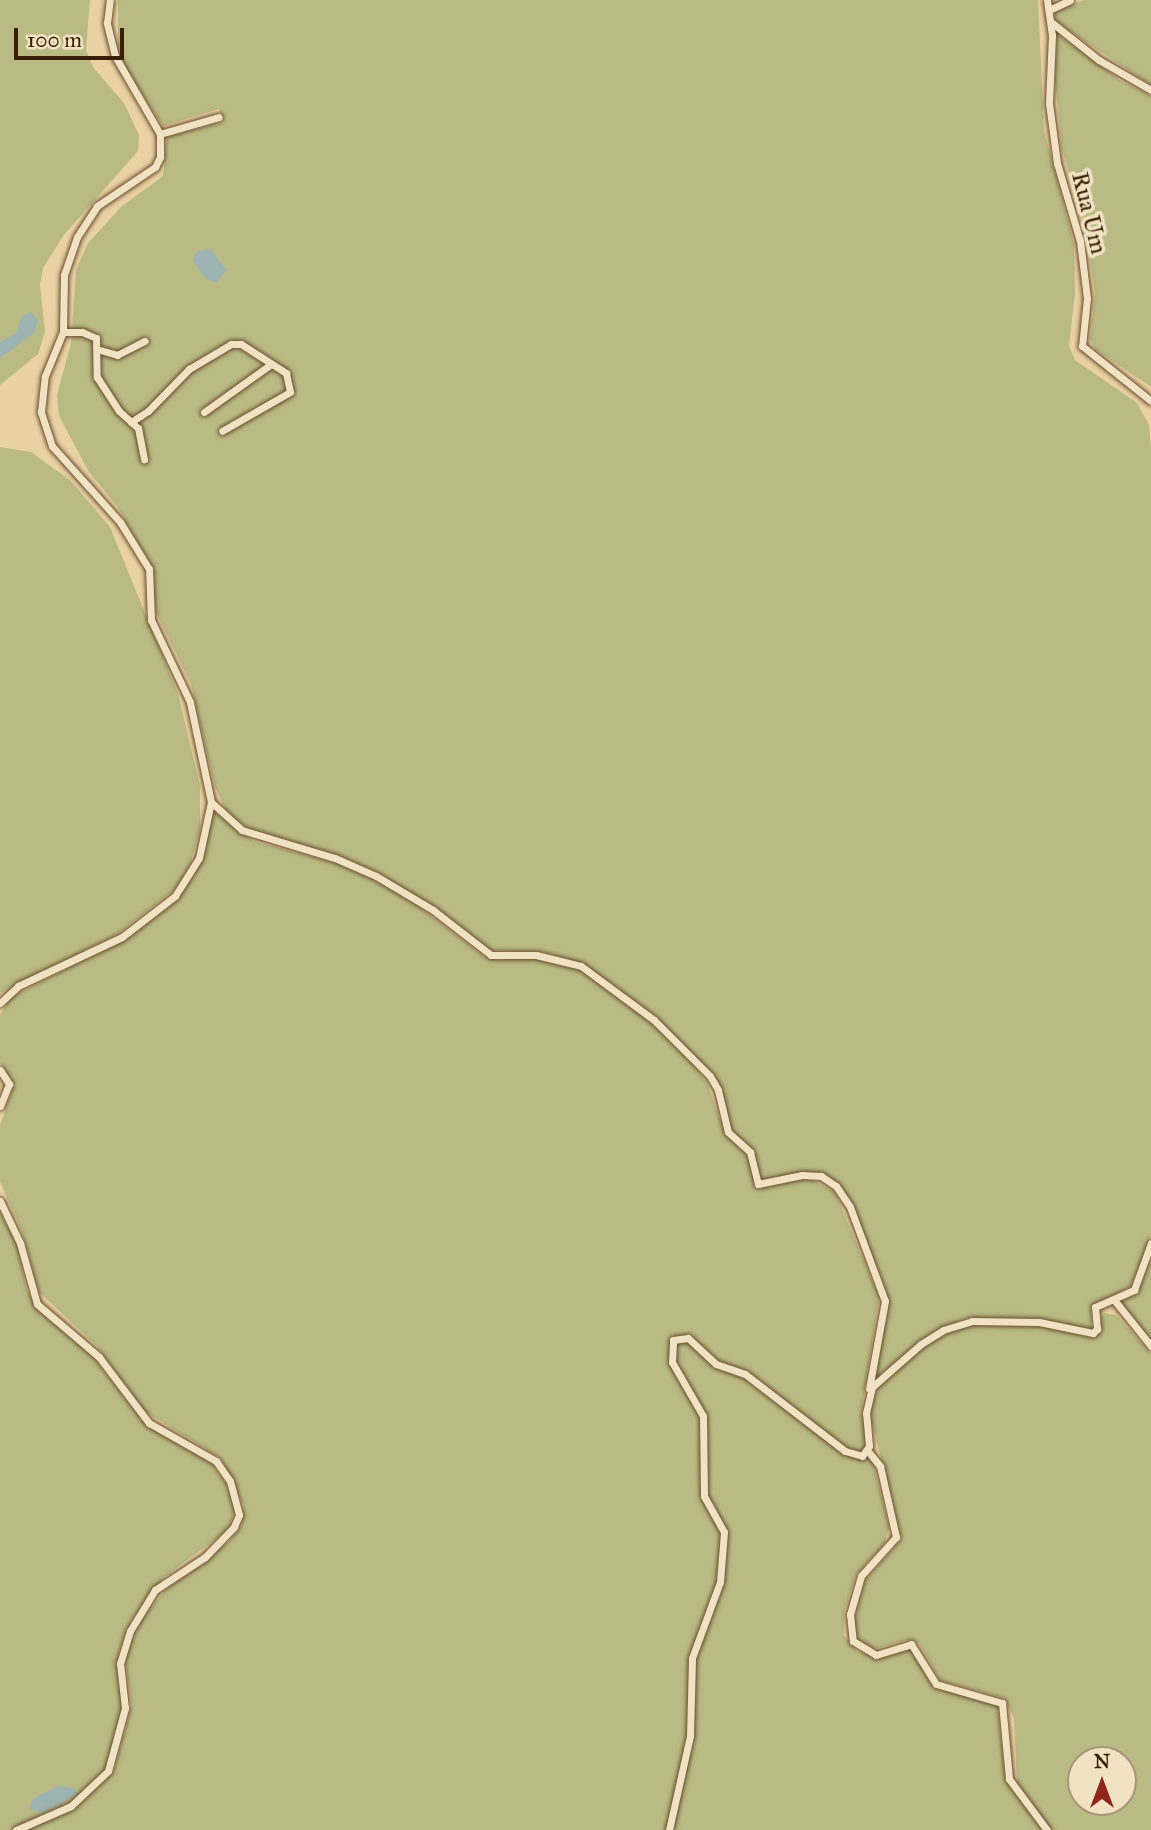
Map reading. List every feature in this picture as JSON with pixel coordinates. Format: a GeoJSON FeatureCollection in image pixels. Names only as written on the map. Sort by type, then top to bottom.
{"type":"FeatureCollection","features":[{"type":"Feature","properties":{"kind":"street"},"geometry":{"type":"LineString","coordinates":[[0,1003],[18,986],[122,937],[175,896],[199,858],[211,802],[190,702],[151,620],[149,569],[120,522],[65,464],[44,428],[45,376],[63,332],[64,275],[76,237],[97,206],[155,167],[160,134],[114,56],[107,23],[110,0]]}},
{"type":"Feature","properties":{"kind":"street","name":"Rua Um"},"geometry":{"type":"LineString","coordinates":[[1047,0],[1051,22],[1049,103],[1057,163],[1080,241],[1087,298],[1082,346],[1151,401]]}},
{"type":"Feature","properties":{"kind":"street"},"geometry":{"type":"LineString","coordinates":[[1049,10],[1070,0]]}},
{"type":"Feature","properties":{"kind":"street"},"geometry":{"type":"LineString","coordinates":[[1051,22],[1099,60],[1151,90]]}},
{"type":"Feature","properties":{"kind":"street"},"geometry":{"type":"LineString","coordinates":[[160,134],[219,117]]}},
{"type":"Feature","properties":{"kind":"street"},"geometry":{"type":"LineString","coordinates":[[63,332],[89,334],[100,350],[117,355],[145,341]]}},
{"type":"Feature","properties":{"kind":"street"},"geometry":{"type":"LineString","coordinates":[[131,422],[148,411],[189,369],[231,344],[248,346],[289,377],[290,392],[222,431]]}},
{"type":"Feature","properties":{"kind":"street"},"geometry":{"type":"LineString","coordinates":[[100,350],[97,377],[141,435],[144,459]]}},
{"type":"Feature","properties":{"kind":"street"},"geometry":{"type":"LineString","coordinates":[[204,412],[270,365]]}},
{"type":"Feature","properties":{"kind":"street"},"geometry":{"type":"LineString","coordinates":[[211,802],[242,831],[335,858],[376,876],[433,909],[491,956],[536,955],[581,966],[654,1020],[710,1076],[718,1090],[728,1132],[750,1152],[758,1184],[802,1175],[821,1176],[836,1186],[850,1207],[885,1300],[867,1400],[867,1450],[880,1466],[896,1532],[856,1589],[849,1630],[853,1641],[876,1655],[911,1644],[936,1684],[1002,1703],[1009,1779],[1047,1830]]}},
{"type":"Feature","properties":{"kind":"street"},"geometry":{"type":"LineString","coordinates":[[0,1070],[9,1084],[0,1106]]}},
{"type":"Feature","properties":{"kind":"street"},"geometry":{"type":"LineString","coordinates":[[0,1201],[20,1243],[37,1304],[93,1350],[149,1423],[216,1461],[230,1481],[239,1514],[234,1527],[205,1557],[155,1590],[130,1631],[120,1663],[125,1708],[108,1772],[71,1806],[16,1830]]}},
{"type":"Feature","properties":{"kind":"street"},"geometry":{"type":"LineString","coordinates":[[867,1400],[872,1387],[904,1357],[958,1323],[1040,1322],[1093,1334],[1097,1329],[1095,1307],[1115,1301],[1134,1290],[1151,1243]]}},
{"type":"Feature","properties":{"kind":"street"},"geometry":{"type":"LineString","coordinates":[[1115,1301],[1151,1346]]}},
{"type":"Feature","properties":{"kind":"street"},"geometry":{"type":"LineString","coordinates":[[670,1830],[690,1736],[692,1658],[720,1582],[724,1532],[705,1496],[703,1416],[672,1362],[673,1340],[688,1338],[716,1364],[746,1374],[852,1455],[862,1456],[867,1450]]}},
{"type":"Feature","properties":{"kind":"green space"},"geometry":{"type":"Polygon","coordinates":[[[0,0],[90,0],[86,50],[93,67],[124,103],[139,135],[138,151],[63,236],[43,268],[40,285],[45,332],[38,354],[0,385],[0,0]]]}},
{"type":"Feature","properties":{"kind":"green space"},"geometry":{"type":"Polygon","coordinates":[[[118,0],[1038,0],[1044,131],[1074,244],[1075,293],[1069,346],[1075,360],[1137,403],[1149,425],[1151,449],[1151,1234],[1131,1286],[1091,1308],[1091,1330],[1035,1319],[965,1318],[928,1335],[872,1381],[888,1304],[856,1214],[836,1182],[823,1174],[760,1181],[754,1152],[730,1130],[723,1096],[641,1006],[578,962],[544,952],[491,950],[382,875],[332,853],[252,831],[227,813],[215,787],[191,684],[156,612],[151,565],[117,506],[89,472],[59,416],[57,395],[71,343],[76,270],[88,243],[122,206],[163,176],[167,137],[223,122],[219,109],[163,126],[125,67],[118,48],[118,0]]]}},
{"type":"Feature","properties":{"kind":"green space"},"geometry":{"type":"Polygon","coordinates":[[[1083,0],[1151,0],[1151,85],[1056,22],[1055,12],[1083,0]]]}},
{"type":"Feature","properties":{"kind":"green space"},"geometry":{"type":"Polygon","coordinates":[[[1057,34],[1121,81],[1151,96],[1151,387],[1095,349],[1090,340],[1095,294],[1086,228],[1062,149],[1055,78],[1057,34]]]}},
{"type":"Feature","properties":{"kind":"green space"},"geometry":{"type":"Polygon","coordinates":[[[0,447],[31,452],[70,480],[110,527],[178,694],[200,786],[200,830],[190,864],[176,888],[117,934],[0,993],[0,447]]]}},
{"type":"Feature","properties":{"kind":"green space"},"geometry":{"type":"Polygon","coordinates":[[[213,811],[253,841],[343,865],[401,893],[483,956],[497,960],[534,957],[577,967],[644,1015],[696,1068],[707,1083],[726,1136],[749,1157],[756,1187],[808,1178],[835,1192],[879,1297],[861,1413],[889,1528],[884,1544],[856,1574],[844,1612],[844,1635],[857,1652],[874,1656],[910,1647],[931,1684],[997,1702],[1005,1774],[1044,1830],[27,1830],[67,1812],[114,1771],[132,1705],[125,1658],[138,1624],[172,1582],[229,1542],[241,1526],[244,1506],[221,1458],[142,1410],[98,1347],[39,1292],[23,1234],[0,1182],[0,1125],[15,1084],[0,1063],[0,1015],[12,997],[131,936],[177,898],[201,861],[213,811]]]}},
{"type":"Feature","properties":{"kind":"green space"},"geometry":{"type":"Polygon","coordinates":[[[0,1213],[17,1243],[26,1288],[38,1311],[88,1351],[144,1423],[209,1460],[226,1484],[235,1508],[228,1530],[164,1577],[131,1620],[118,1653],[122,1707],[108,1766],[69,1804],[12,1830],[0,1830],[0,1213]]]}},
{"type":"Feature","properties":{"kind":"green space"},"geometry":{"type":"Polygon","coordinates":[[[1151,1260],[1151,1343],[1121,1302],[1138,1292],[1151,1260]]]}},
{"type":"Feature","properties":{"kind":"green space"},"geometry":{"type":"Polygon","coordinates":[[[1104,1313],[1116,1315],[1151,1354],[1151,1830],[1050,1830],[1017,1783],[1014,1718],[1004,1698],[940,1680],[919,1643],[906,1640],[874,1649],[856,1638],[854,1621],[865,1581],[902,1539],[869,1411],[881,1382],[918,1350],[961,1325],[1040,1325],[1088,1337],[1104,1313]]]}},
{"type":"Feature","properties":{"kind":"water"},"geometry":{"type":"Polygon","coordinates":[[[210,249],[227,270],[216,283],[206,279],[192,260],[197,251],[210,249]]]}},
{"type":"Feature","properties":{"kind":"water"},"geometry":{"type":"Polygon","coordinates":[[[31,312],[38,320],[34,333],[0,358],[0,342],[16,333],[22,316],[31,312]]]}},
{"type":"Feature","properties":{"kind":"water"},"geometry":{"type":"Polygon","coordinates":[[[58,1786],[74,1788],[77,1795],[43,1813],[29,1809],[34,1798],[58,1786]]]}}]}
